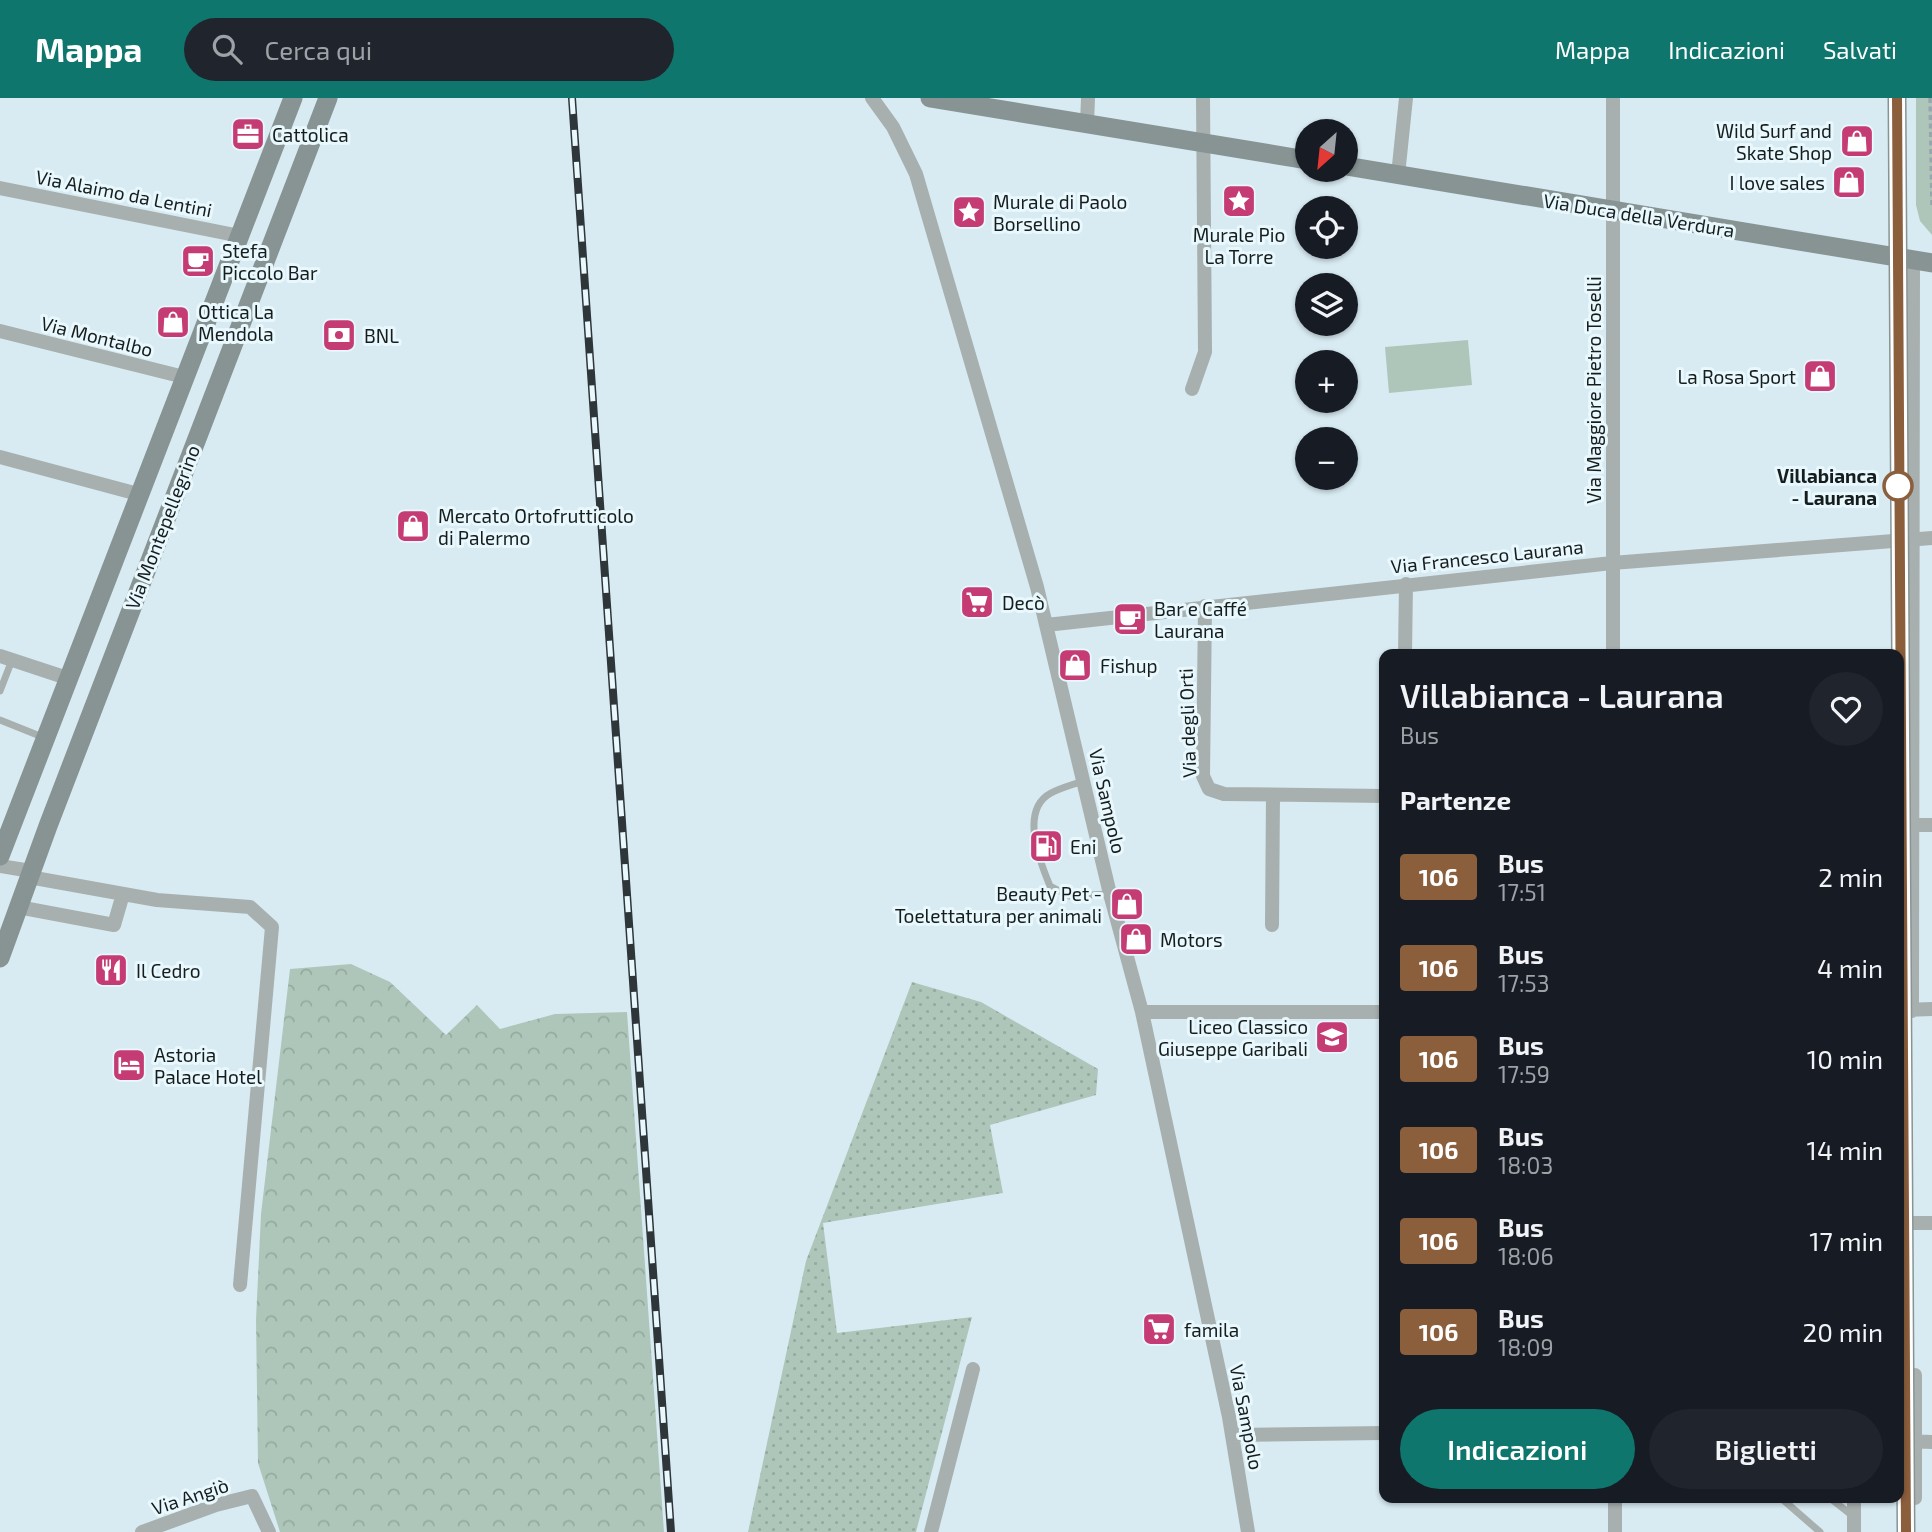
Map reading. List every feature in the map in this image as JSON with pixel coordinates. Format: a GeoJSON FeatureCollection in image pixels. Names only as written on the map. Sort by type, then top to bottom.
{"type":"FeatureCollection","features":[{"type":"Feature","properties":{"kind":"street","name":"Via Montepellegrino"},"geometry":{"type":"LineString","coordinates":[[0,856],[293,98]]}},
{"type":"Feature","properties":{"kind":"street","name":"Via Montepellegrino"},"geometry":{"type":"LineString","coordinates":[[0,958],[328,98]]}},
{"type":"Feature","properties":{"kind":"street","name":"Via Sampolo"},"geometry":{"type":"LineString","coordinates":[[872,98],[893,127],[916,174],[931,218],[1046,625],[1110,894],[1142,1012],[1233,1435],[1248,1532]]}},
{"type":"Feature","properties":{"kind":"street"},"geometry":{"type":"LineString","coordinates":[[930,98],[1295,158]]}},
{"type":"Feature","properties":{"kind":"street"},"geometry":{"type":"LineString","coordinates":[[1087,98],[1087,124]]}},
{"type":"Feature","properties":{"kind":"street"},"geometry":{"type":"LineString","coordinates":[[1192,389],[1205,352],[1203,98]]}},
{"type":"Feature","properties":{"kind":"street"},"geometry":{"type":"LineString","coordinates":[[1398,175],[1406,98]]}},
{"type":"Feature","properties":{"kind":"street","name":"Via Maggiore Pietro Toselli"},"geometry":{"type":"LineString","coordinates":[[1612,98],[1613,649]]}},
{"type":"Feature","properties":{"kind":"street"},"geometry":{"type":"LineString","coordinates":[[1897,98],[1914,260],[1905,540],[1905,1010]]}},
{"type":"Feature","properties":{"kind":"street","name":"Via Duca della Verdura"},"geometry":{"type":"LineString","coordinates":[[1358,168],[1914,260]]}},
{"type":"Feature","properties":{"kind":"street","name":"Via Alaimo da Lentini"},"geometry":{"type":"LineString","coordinates":[[0,188],[240,236]]}},
{"type":"Feature","properties":{"kind":"street","name":"Via Montalbo"},"geometry":{"type":"LineString","coordinates":[[0,331],[184,377]]}},
{"type":"Feature","properties":{"kind":"street"},"geometry":{"type":"LineString","coordinates":[[0,457],[138,494]]}},
{"type":"Feature","properties":{"kind":"street","name":"Via Francesco Laurana"},"geometry":{"type":"LineString","coordinates":[[1046,625],[1612,563],[1932,538]]}},
{"type":"Feature","properties":{"kind":"street"},"geometry":{"type":"LineString","coordinates":[[1405,649],[1406,584]]}},
{"type":"Feature","properties":{"kind":"street","name":"Via degli Orti"},"geometry":{"type":"LineString","coordinates":[[1205,606],[1203,776],[1209,789],[1224,794],[1379,796]]}},
{"type":"Feature","properties":{"kind":"street"},"geometry":{"type":"LineString","coordinates":[[6,658],[67,678]]}},
{"type":"Feature","properties":{"kind":"street"},"geometry":{"type":"LineString","coordinates":[[1272,925],[1273,795]]}},
{"type":"Feature","properties":{"kind":"street"},"geometry":{"type":"LineString","coordinates":[[1904,829],[1932,825]]}},
{"type":"Feature","properties":{"kind":"street"},"geometry":{"type":"LineString","coordinates":[[0,866],[123,894],[250,907],[272,927],[240,1285]]}},
{"type":"Feature","properties":{"kind":"street"},"geometry":{"type":"LineString","coordinates":[[18,907],[114,925],[123,894]]}},
{"type":"Feature","properties":{"kind":"street"},"geometry":{"type":"LineString","coordinates":[[1904,972],[1909,1223],[1906,1532]]}},
{"type":"Feature","properties":{"kind":"street"},"geometry":{"type":"LineString","coordinates":[[1905,1010],[1932,1010]]}},
{"type":"Feature","properties":{"kind":"street"},"geometry":{"type":"LineString","coordinates":[[1142,1012],[1379,1012]]}},
{"type":"Feature","properties":{"kind":"street"},"geometry":{"type":"LineString","coordinates":[[1909,1223],[1932,1223]]}},
{"type":"Feature","properties":{"kind":"street"},"geometry":{"type":"LineString","coordinates":[[931,1532],[973,1369]]}},
{"type":"Feature","properties":{"kind":"street"},"geometry":{"type":"LineString","coordinates":[[1233,1435],[1379,1433]]}},
{"type":"Feature","properties":{"kind":"street"},"geometry":{"type":"LineString","coordinates":[[1906,1441],[1932,1442]]}},
{"type":"Feature","properties":{"kind":"street"},"geometry":{"type":"LineString","coordinates":[[1906,1441],[1915,1532]]}},
{"type":"Feature","properties":{"kind":"street","name":"Via Angiò"},"geometry":{"type":"LineString","coordinates":[[142,1532],[216,1505],[253,1496],[269,1532]]}},
{"type":"Feature","properties":{"kind":"street"},"geometry":{"type":"LineString","coordinates":[[1615,1503],[1615,1532]]}},
{"type":"Feature","properties":{"kind":"street"},"geometry":{"type":"LineString","coordinates":[[1854,1503],[1854,1525]]}},
{"type":"Feature","properties":{"kind":"lane"},"geometry":{"type":"LineString","coordinates":[[0,691],[6,658]]}},
{"type":"Feature","properties":{"kind":"lane"},"geometry":{"type":"LineString","coordinates":[[0,720],[45,738]]}},
{"type":"Feature","properties":{"kind":"lane"},"geometry":{"type":"LineString","coordinates":[[1083,781],[1048,794],[1036,812],[1035,836],[1039,859],[1050,886],[1069,896],[1110,894]]}},
{"type":"Feature","properties":{"kind":"lane"},"geometry":{"type":"LineString","coordinates":[[1787,1503],[1820,1532]]}},
{"type":"Feature","properties":{"kind":"lane"},"geometry":{"type":"LineString","coordinates":[[1834,1503],[1854,1525]]}},
{"type":"Feature","properties":{"kind":"path"},"geometry":{"type":"LineString","coordinates":[[1930,98],[1932,207]]}},
{"type":"Feature","properties":{"kind":"green space"},"geometry":{"type":"Polygon","coordinates":[[[1916,98],[1932,98],[1932,235],[1920,221],[1916,205],[1916,98]]]}},
{"type":"Feature","properties":{"kind":"green space"},"geometry":{"type":"Polygon","coordinates":[[[1468,340],[1472,385],[1389,393],[1385,347],[1468,340]]]}},
{"type":"Feature","properties":{"kind":"green space"},"geometry":{"type":"Polygon","coordinates":[[[351,964],[390,982],[446,1035],[477,1005],[500,1029],[555,1014],[627,1012],[664,1532],[280,1532],[258,1463],[256,1320],[261,1214],[290,969],[351,964]]]}},
{"type":"Feature","properties":{"kind":"green space"},"geometry":{"type":"Polygon","coordinates":[[[912,982],[981,1002],[1098,1069],[1096,1095],[990,1125],[1003,1193],[823,1223],[837,1333],[972,1317],[916,1532],[748,1532],[806,1261],[912,982]]]}},
{"type":"Feature","properties":{"kind":"railway"},"geometry":{"type":"LineString","coordinates":[[572,98],[671,1532]]}},
{"type":"Feature","properties":{"kind":"bus line","name":"106"},"geometry":{"type":"LineString","coordinates":[[1897,98],[1901,649]]}},
{"type":"Feature","properties":{"kind":"bus line","name":"106"},"geometry":{"type":"LineString","coordinates":[[1904,1116],[1906,1532]]}},
{"type":"Feature","properties":{"kind":"place","name":"Cattolica"},"geometry":{"type":"Point","coordinates":[248,134]}},
{"type":"Feature","properties":{"kind":"place","name":"Wild Surf and Skate Shop"},"geometry":{"type":"Point","coordinates":[1857,141]}},
{"type":"Feature","properties":{"kind":"place","name":"I love sales"},"geometry":{"type":"Point","coordinates":[1849,182]}},
{"type":"Feature","properties":{"kind":"place","name":"Murale Pio La Torre"},"geometry":{"type":"Point","coordinates":[1239,201]}},
{"type":"Feature","properties":{"kind":"place","name":"Murale di Paolo Borsellino"},"geometry":{"type":"Point","coordinates":[969,212]}},
{"type":"Feature","properties":{"kind":"place","name":"Stefa Piccolo Bar"},"geometry":{"type":"Point","coordinates":[198,261]}},
{"type":"Feature","properties":{"kind":"place","name":"Ottica La Mendola"},"geometry":{"type":"Point","coordinates":[173,322]}},
{"type":"Feature","properties":{"kind":"place","name":"BNL"},"geometry":{"type":"Point","coordinates":[339,335]}},
{"type":"Feature","properties":{"kind":"place","name":"La Rosa Sport"},"geometry":{"type":"Point","coordinates":[1820,376]}},
{"type":"Feature","properties":{"kind":"place","name":"Villabianca - Laurana"},"geometry":{"type":"Point","coordinates":[1898,486]}},
{"type":"Feature","properties":{"kind":"place","name":"Mercato Ortofrutticolo di Palermo"},"geometry":{"type":"Point","coordinates":[413,526]}},
{"type":"Feature","properties":{"kind":"place","name":"Decò"},"geometry":{"type":"Point","coordinates":[977,602]}},
{"type":"Feature","properties":{"kind":"place","name":"Bar e Caffé Laurana"},"geometry":{"type":"Point","coordinates":[1130,619]}},
{"type":"Feature","properties":{"kind":"place","name":"Fishup"},"geometry":{"type":"Point","coordinates":[1075,665]}},
{"type":"Feature","properties":{"kind":"place","name":"Eni"},"geometry":{"type":"Point","coordinates":[1046,846]}},
{"type":"Feature","properties":{"kind":"place","name":"Beauty Pet - Toelettatura per animali"},"geometry":{"type":"Point","coordinates":[1127,904]}},
{"type":"Feature","properties":{"kind":"place","name":"Motors"},"geometry":{"type":"Point","coordinates":[1136,939]}},
{"type":"Feature","properties":{"kind":"place","name":"Il Cedro"},"geometry":{"type":"Point","coordinates":[111,970]}},
{"type":"Feature","properties":{"kind":"place","name":"Liceo Classico Giuseppe Garibali"},"geometry":{"type":"Point","coordinates":[1332,1037]}},
{"type":"Feature","properties":{"kind":"place","name":"Astoria Palace Hotel"},"geometry":{"type":"Point","coordinates":[129,1065]}},
{"type":"Feature","properties":{"kind":"place","name":"famila"},"geometry":{"type":"Point","coordinates":[1159,1329]}}]}
